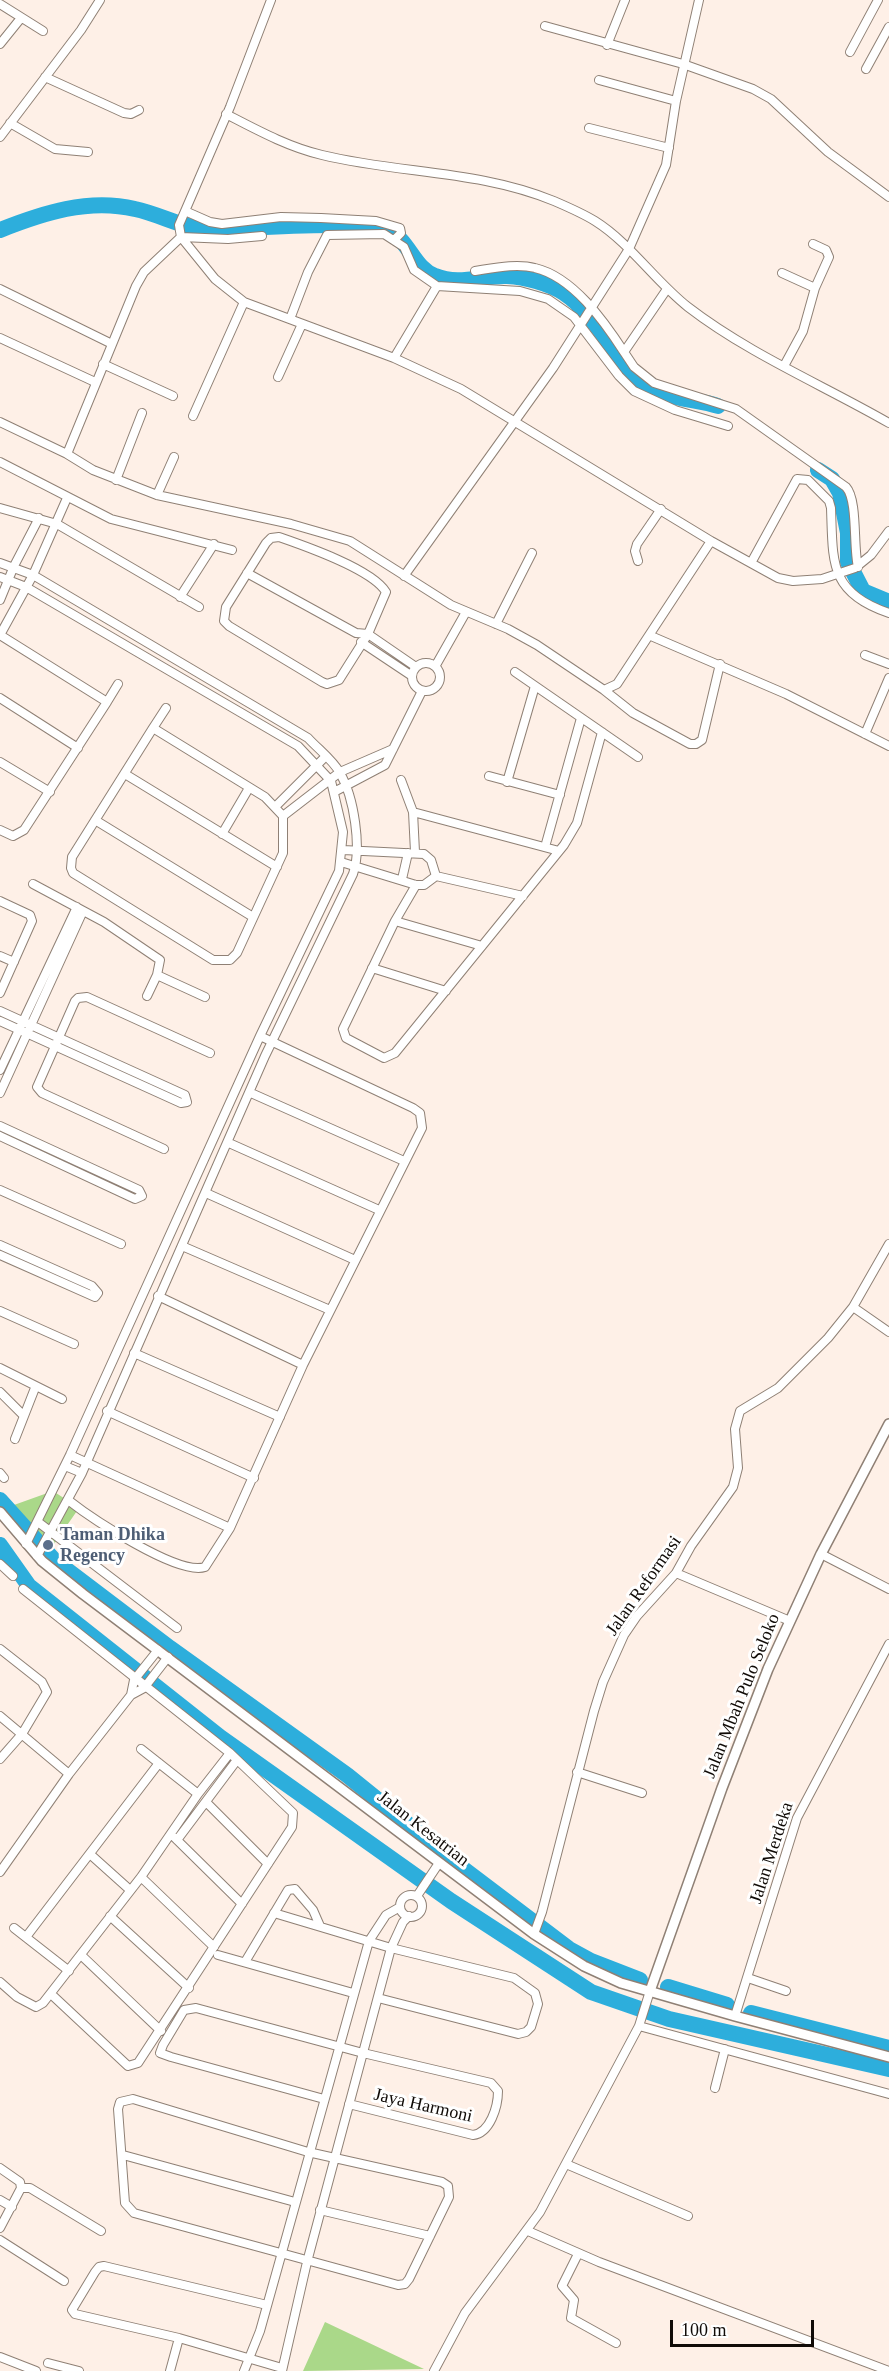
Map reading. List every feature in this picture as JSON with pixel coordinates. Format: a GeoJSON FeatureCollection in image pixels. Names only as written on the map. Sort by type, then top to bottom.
{"type":"FeatureCollection","features":[{"type":"Feature","properties":{"kind":"street"},"geometry":{"type":"LineString","coordinates":[[0,138],[100,0]]}},
{"type":"Feature","properties":{"kind":"street"},"geometry":{"type":"LineString","coordinates":[[271,0],[179,225],[181,237],[215,279],[244,302],[394,358],[462,389],[711,541],[778,578],[793,581],[822,579],[857,568],[876,550],[889,531]]}},
{"type":"Feature","properties":{"kind":"street"},"geometry":{"type":"LineString","coordinates":[[607,45],[625,0]]}},
{"type":"Feature","properties":{"kind":"street"},"geometry":{"type":"LineString","coordinates":[[404,576],[587,318],[629,249],[660,182],[669,148],[683,64],[699,0]]}},
{"type":"Feature","properties":{"kind":"street"},"geometry":{"type":"LineString","coordinates":[[850,52],[878,0]]}},
{"type":"Feature","properties":{"kind":"street"},"geometry":{"type":"LineString","coordinates":[[0,4],[43,31]]}},
{"type":"Feature","properties":{"kind":"street"},"geometry":{"type":"LineString","coordinates":[[0,44],[21,18]]}},
{"type":"Feature","properties":{"kind":"street"},"geometry":{"type":"LineString","coordinates":[[545,26],[607,45],[683,64],[771,99],[828,152],[889,196]]}},
{"type":"Feature","properties":{"kind":"street"},"geometry":{"type":"LineString","coordinates":[[866,69],[889,27]]}},
{"type":"Feature","properties":{"kind":"street"},"geometry":{"type":"LineString","coordinates":[[45,77],[124,113],[131,114],[139,110]]}},
{"type":"Feature","properties":{"kind":"street"},"geometry":{"type":"LineString","coordinates":[[599,80],[676,101]]}},
{"type":"Feature","properties":{"kind":"street"},"geometry":{"type":"LineString","coordinates":[[226,114],[278,140],[322,155],[354,162],[459,174],[519,188],[596,221],[629,249],[667,290],[706,319],[784,366],[889,423]]}},
{"type":"Feature","properties":{"kind":"street"},"geometry":{"type":"LineString","coordinates":[[10,123],[55,149],[88,152]]}},
{"type":"Feature","properties":{"kind":"street"},"geometry":{"type":"LineString","coordinates":[[589,128],[669,148]]}},
{"type":"Feature","properties":{"kind":"street"},"geometry":{"type":"LineString","coordinates":[[184,212],[222,224],[281,217],[376,221],[394,225],[401,230],[397,237]]}},
{"type":"Feature","properties":{"kind":"street"},"geometry":{"type":"LineString","coordinates":[[290,320],[304,282],[327,235],[376,233],[397,237],[414,270],[436,286],[534,293],[587,318],[624,352],[634,367],[654,383],[736,409],[846,487],[851,494],[857,568]]}},
{"type":"Feature","properties":{"kind":"street"},"geometry":{"type":"LineString","coordinates":[[67,454],[126,304],[144,272],[181,237],[228,239],[262,236]]}},
{"type":"Feature","properties":{"kind":"street"},"geometry":{"type":"LineString","coordinates":[[784,366],[803,331],[814,288],[829,254],[813,244]]}},
{"type":"Feature","properties":{"kind":"street"},"geometry":{"type":"LineString","coordinates":[[475,271],[533,267],[556,278],[587,318],[619,376],[634,391],[675,410],[728,426]]}},
{"type":"Feature","properties":{"kind":"street"},"geometry":{"type":"LineString","coordinates":[[782,273],[814,288]]}},
{"type":"Feature","properties":{"kind":"street"},"geometry":{"type":"LineString","coordinates":[[394,358],[436,286]]}},
{"type":"Feature","properties":{"kind":"street"},"geometry":{"type":"LineString","coordinates":[[0,289],[112,344]]}},
{"type":"Feature","properties":{"kind":"street"},"geometry":{"type":"LineString","coordinates":[[624,352],[667,290]]}},
{"type":"Feature","properties":{"kind":"street"},"geometry":{"type":"LineString","coordinates":[[193,416],[244,302]]}},
{"type":"Feature","properties":{"kind":"street"},"geometry":{"type":"LineString","coordinates":[[278,377],[302,324]]}},
{"type":"Feature","properties":{"kind":"street"},"geometry":{"type":"LineString","coordinates":[[0,338],[95,382]]}},
{"type":"Feature","properties":{"kind":"street"},"geometry":{"type":"LineString","coordinates":[[103,364],[173,396]]}},
{"type":"Feature","properties":{"kind":"street"},"geometry":{"type":"LineString","coordinates":[[116,480],[142,413]]}},
{"type":"Feature","properties":{"kind":"street"},"geometry":{"type":"LineString","coordinates":[[0,422],[116,480],[157,495],[339,537],[366,550],[404,576],[466,612],[537,645],[604,690],[633,713],[696,744],[702,740],[720,664]]}},
{"type":"Feature","properties":{"kind":"street"},"geometry":{"type":"LineString","coordinates":[[157,495],[174,457]]}},
{"type":"Feature","properties":{"kind":"street"},"geometry":{"type":"LineString","coordinates":[[0,462],[67,498],[126,524],[232,550]]}},
{"type":"Feature","properties":{"kind":"street"},"geometry":{"type":"LineString","coordinates":[[751,563],[797,479],[803,478],[812,483],[830,504],[833,563],[840,575],[862,602],[889,613]]}},
{"type":"Feature","properties":{"kind":"street"},"geometry":{"type":"LineString","coordinates":[[67,498],[33,574],[0,635],[107,702]]}},
{"type":"Feature","properties":{"kind":"street"},"geometry":{"type":"LineString","coordinates":[[0,508],[57,524],[199,607]]}},
{"type":"Feature","properties":{"kind":"street"},"geometry":{"type":"LineString","coordinates":[[638,561],[635,550],[660,509]]}},
{"type":"Feature","properties":{"kind":"street"},"geometry":{"type":"LineString","coordinates":[[0,600],[4,578],[14,566],[39,518]]}},
{"type":"Feature","properties":{"kind":"street"},"geometry":{"type":"LineString","coordinates":[[279,537],[338,560],[378,582],[386,592],[368,634],[339,680],[327,684],[229,626],[223,614],[247,573],[272,538],[279,537]]}},
{"type":"Feature","properties":{"kind":"street"},"geometry":{"type":"LineString","coordinates":[[604,690],[617,684],[651,636],[711,541]]}},
{"type":"Feature","properties":{"kind":"street"},"geometry":{"type":"LineString","coordinates":[[180,597],[214,544]]}},
{"type":"Feature","properties":{"kind":"street"},"geometry":{"type":"LineString","coordinates":[[496,624],[532,553]]}},
{"type":"Feature","properties":{"kind":"street"},"geometry":{"type":"LineString","coordinates":[[0,563],[33,574],[308,738],[340,772],[352,808],[358,849],[356,865],[265,1056],[251,1093],[158,1296],[82,1473],[39,1554]]}},
{"type":"Feature","properties":{"kind":"street"},"geometry":{"type":"LineString","coordinates":[[247,573],[356,633],[368,634],[416,667]]}},
{"type":"Feature","properties":{"kind":"street"},"geometry":{"type":"LineString","coordinates":[[4,578],[26,587],[298,747],[331,781],[340,812],[343,850],[341,862],[309,936],[260,1036],[65,1466],[27,1542]]}},
{"type":"Feature","properties":{"kind":"street"},"geometry":{"type":"LineString","coordinates":[[436,665],[466,612]]}},
{"type":"Feature","properties":{"kind":"street"},"geometry":{"type":"LineString","coordinates":[[356,633],[362,645],[412,676],[416,688],[430,691],[437,687],[441,680],[441,672],[436,665],[429,662],[416,667],[412,676]]}},
{"type":"Feature","properties":{"kind":"street"},"geometry":{"type":"LineString","coordinates":[[651,636],[720,664],[889,746]]}},
{"type":"Feature","properties":{"kind":"street"},"geometry":{"type":"LineString","coordinates":[[162,666],[169,655]]}},
{"type":"Feature","properties":{"kind":"street"},"geometry":{"type":"LineString","coordinates":[[865,655],[889,664]]}},
{"type":"Feature","properties":{"kind":"street"},"geometry":{"type":"LineString","coordinates":[[515,672],[638,757]]}},
{"type":"Feature","properties":{"kind":"street"},"geometry":{"type":"LineString","coordinates":[[866,734],[889,678]]}},
{"type":"Feature","properties":{"kind":"street"},"geometry":{"type":"LineString","coordinates":[[0,830],[8,835],[19,835],[50,792],[118,684]]}},
{"type":"Feature","properties":{"kind":"street"},"geometry":{"type":"LineString","coordinates":[[507,782],[534,686]]}},
{"type":"Feature","properties":{"kind":"street"},"geometry":{"type":"LineString","coordinates":[[334,792],[346,788],[385,765],[422,691]]}},
{"type":"Feature","properties":{"kind":"street"},"geometry":{"type":"LineString","coordinates":[[0,698],[78,748]]}},
{"type":"Feature","properties":{"kind":"street"},"geometry":{"type":"LineString","coordinates":[[153,728],[249,788],[275,807],[283,816],[284,845],[277,867],[237,953],[230,960],[221,962],[203,953],[73,873],[70,868],[72,857],[125,774],[153,728],[166,708]]}},
{"type":"Feature","properties":{"kind":"street"},"geometry":{"type":"LineString","coordinates":[[545,847],[581,718]]}},
{"type":"Feature","properties":{"kind":"street"},"geometry":{"type":"LineString","coordinates":[[416,885],[395,921],[345,1024],[346,1038],[384,1058],[395,1053],[559,851],[577,824],[602,732]]}},
{"type":"Feature","properties":{"kind":"street"},"geometry":{"type":"LineString","coordinates":[[283,816],[340,772],[393,749]]}},
{"type":"Feature","properties":{"kind":"street"},"geometry":{"type":"LineString","coordinates":[[275,807],[326,756]]}},
{"type":"Feature","properties":{"kind":"street"},"geometry":{"type":"LineString","coordinates":[[0,762],[50,792]]}},
{"type":"Feature","properties":{"kind":"street"},"geometry":{"type":"LineString","coordinates":[[125,774],[277,867]]}},
{"type":"Feature","properties":{"kind":"street"},"geometry":{"type":"LineString","coordinates":[[489,776],[560,795]]}},
{"type":"Feature","properties":{"kind":"street"},"geometry":{"type":"LineString","coordinates":[[401,780],[413,812],[412,852],[402,879]]}},
{"type":"Feature","properties":{"kind":"street"},"geometry":{"type":"LineString","coordinates":[[222,834],[249,788]]}},
{"type":"Feature","properties":{"kind":"street"},"geometry":{"type":"LineString","coordinates":[[413,812],[559,851]]}},
{"type":"Feature","properties":{"kind":"street"},"geometry":{"type":"LineString","coordinates":[[95,820],[253,917]]}},
{"type":"Feature","properties":{"kind":"street"},"geometry":{"type":"LineString","coordinates":[[343,850],[412,852],[431,860],[436,876]]}},
{"type":"Feature","properties":{"kind":"street"},"geometry":{"type":"LineString","coordinates":[[341,862],[416,885],[424,885],[436,876],[523,896]]}},
{"type":"Feature","properties":{"kind":"street"},"geometry":{"type":"LineString","coordinates":[[33,884],[80,909],[156,956],[161,965],[147,996]]}},
{"type":"Feature","properties":{"kind":"street"},"geometry":{"type":"LineString","coordinates":[[0,901],[32,917],[0,993]]}},
{"type":"Feature","properties":{"kind":"street"},"geometry":{"type":"LineString","coordinates":[[0,1070],[22,1021],[80,909]]}},
{"type":"Feature","properties":{"kind":"street"},"geometry":{"type":"LineString","coordinates":[[0,1093],[32,1024],[80,909]]}},
{"type":"Feature","properties":{"kind":"street"},"geometry":{"type":"LineString","coordinates":[[395,921],[482,946]]}},
{"type":"Feature","properties":{"kind":"street"},"geometry":{"type":"LineString","coordinates":[[309,936],[321,942]]}},
{"type":"Feature","properties":{"kind":"street"},"geometry":{"type":"LineString","coordinates":[[0,956],[14,962]]}},
{"type":"Feature","properties":{"kind":"street"},"geometry":{"type":"LineString","coordinates":[[372,968],[446,991]]}},
{"type":"Feature","properties":{"kind":"street"},"geometry":{"type":"LineString","coordinates":[[158,975],[205,997]]}},
{"type":"Feature","properties":{"kind":"street"},"geometry":{"type":"LineString","coordinates":[[164,1149],[42,1093],[37,1087],[75,1001],[87,997],[210,1053]]}},
{"type":"Feature","properties":{"kind":"street"},"geometry":{"type":"LineString","coordinates":[[280,997],[291,1003]]}},
{"type":"Feature","properties":{"kind":"street"},"geometry":{"type":"LineString","coordinates":[[0,1011],[185,1095],[187,1102],[181,1103],[55,1048],[0,1021]]}},
{"type":"Feature","properties":{"kind":"street"},"geometry":{"type":"LineString","coordinates":[[68,1500],[129,1541],[197,1569],[211,1560],[230,1528],[303,1365],[422,1128],[420,1113],[260,1036]]}},
{"type":"Feature","properties":{"kind":"street"},"geometry":{"type":"LineString","coordinates":[[254,1051],[265,1056]]}},
{"type":"Feature","properties":{"kind":"street"},"geometry":{"type":"LineString","coordinates":[[129,1080],[133,1072]]}},
{"type":"Feature","properties":{"kind":"street"},"geometry":{"type":"LineString","coordinates":[[251,1093],[404,1161]]}},
{"type":"Feature","properties":{"kind":"street"},"geometry":{"type":"LineString","coordinates":[[0,1126],[69,1163],[135,1199],[142,1196],[139,1190],[69,1163],[0,1136]]}},
{"type":"Feature","properties":{"kind":"street"},"geometry":{"type":"LineString","coordinates":[[229,1143],[379,1210]]}},
{"type":"Feature","properties":{"kind":"street"},"geometry":{"type":"LineString","coordinates":[[0,1190],[121,1244]]}},
{"type":"Feature","properties":{"kind":"street"},"geometry":{"type":"LineString","coordinates":[[206,1192],[355,1260]]}},
{"type":"Feature","properties":{"kind":"street"},"geometry":{"type":"LineString","coordinates":[[184,1205],[197,1210]]}},
{"type":"Feature","properties":{"kind":"street"},"geometry":{"type":"LineString","coordinates":[[178,1219],[191,1224]]}},
{"type":"Feature","properties":{"kind":"street","name":"Jalan Reformasi"},"geometry":{"type":"LineString","coordinates":[[535,1931],[603,1682],[624,1635],[637,1616],[676,1573],[736,1478],[738,1468],[735,1429],[740,1412],[791,1376],[853,1307],[889,1244]]}},
{"type":"Feature","properties":{"kind":"street"},"geometry":{"type":"LineString","coordinates":[[0,1245],[92,1286],[98,1293],[94,1297],[91,1296],[0,1255]]}},
{"type":"Feature","properties":{"kind":"street"},"geometry":{"type":"LineString","coordinates":[[182,1246],[330,1310]]}},
{"type":"Feature","properties":{"kind":"street"},"geometry":{"type":"LineString","coordinates":[[42,1275],[46,1266]]}},
{"type":"Feature","properties":{"kind":"street"},"geometry":{"type":"LineString","coordinates":[[158,1296],[303,1365]]}},
{"type":"Feature","properties":{"kind":"street"},"geometry":{"type":"LineString","coordinates":[[853,1307],[889,1332]]}},
{"type":"Feature","properties":{"kind":"street"},"geometry":{"type":"LineString","coordinates":[[0,1311],[74,1344]]}},
{"type":"Feature","properties":{"kind":"street"},"geometry":{"type":"LineString","coordinates":[[135,1315],[148,1320]]}},
{"type":"Feature","properties":{"kind":"street"},"geometry":{"type":"LineString","coordinates":[[131,1323],[144,1329]]}},
{"type":"Feature","properties":{"kind":"street"},"geometry":{"type":"LineString","coordinates":[[134,1353],[280,1417]]}},
{"type":"Feature","properties":{"kind":"street"},"geometry":{"type":"LineString","coordinates":[[0,1368],[35,1388],[62,1399]]}},
{"type":"Feature","properties":{"kind":"street"},"geometry":{"type":"LineString","coordinates":[[15,1439],[35,1388]]}},
{"type":"Feature","properties":{"kind":"street"},"geometry":{"type":"LineString","coordinates":[[0,1392],[23,1414]]}},
{"type":"Feature","properties":{"kind":"street"},"geometry":{"type":"LineString","coordinates":[[107,1411],[254,1478]]}},
{"type":"Feature","properties":{"kind":"street","name":"Jalan Mbah Pulo Seloko"},"geometry":{"type":"LineString","coordinates":[[649,1992],[722,1788],[790,1621],[821,1554],[889,1424]]}},
{"type":"Feature","properties":{"kind":"street"},"geometry":{"type":"LineString","coordinates":[[70,1455],[230,1528]]}},
{"type":"Feature","properties":{"kind":"street"},"geometry":{"type":"LineString","coordinates":[[65,1466],[82,1473]]}},
{"type":"Feature","properties":{"kind":"street","name":"Jalan Kesatrian"},"geometry":{"type":"LineString","coordinates":[[0,1512],[39,1554],[156,1653],[436,1866],[602,1975],[649,1992],[736,2010],[889,2057]]}},
{"type":"Feature","properties":{"kind":"street"},"geometry":{"type":"LineString","coordinates":[[38,1522],[53,1530],[177,1628]]}},
{"type":"Feature","properties":{"kind":"street"},"geometry":{"type":"LineString","coordinates":[[821,1554],[889,1589]]}},
{"type":"Feature","properties":{"kind":"street"},"geometry":{"type":"LineString","coordinates":[[0,1563],[13,1576]]}},
{"type":"Feature","properties":{"kind":"street"},"geometry":{"type":"LineString","coordinates":[[676,1573],[790,1621]]}},
{"type":"Feature","properties":{"kind":"street"},"geometry":{"type":"LineString","coordinates":[[23,1589],[137,1677],[230,1754],[290,1807],[293,1813],[292,1827],[242,1904],[216,1951],[138,2063],[128,2066],[51,1994]]}},
{"type":"Feature","properties":{"kind":"street","name":"Jalan Merdeka"},"geometry":{"type":"LineString","coordinates":[[736,2010],[797,1818],[889,1644]]}},
{"type":"Feature","properties":{"kind":"street"},"geometry":{"type":"LineString","coordinates":[[0,1649],[42,1682],[47,1692],[22,1734],[0,1759]]}},
{"type":"Feature","properties":{"kind":"street"},"geometry":{"type":"LineString","coordinates":[[0,1872],[69,1774],[130,1695],[137,1677],[156,1653]]}},
{"type":"Feature","properties":{"kind":"street"},"geometry":{"type":"LineString","coordinates":[[130,1695],[146,1685],[166,1660]]}},
{"type":"Feature","properties":{"kind":"street"},"geometry":{"type":"LineString","coordinates":[[0,1716],[69,1774]]}},
{"type":"Feature","properties":{"kind":"street"},"geometry":{"type":"LineString","coordinates":[[141,1749],[198,1794]]}},
{"type":"Feature","properties":{"kind":"street"},"geometry":{"type":"LineString","coordinates":[[174,1838],[198,1794],[230,1754]]}},
{"type":"Feature","properties":{"kind":"street"},"geometry":{"type":"LineString","coordinates":[[0,1982],[17,1997],[36,2007],[51,1994],[130,1890],[206,1802],[237,1760]]}},
{"type":"Feature","properties":{"kind":"street"},"geometry":{"type":"LineString","coordinates":[[26,1937],[91,1855],[159,1763]]}},
{"type":"Feature","properties":{"kind":"street"},"geometry":{"type":"LineString","coordinates":[[577,1773],[642,1793]]}},
{"type":"Feature","properties":{"kind":"street"},"geometry":{"type":"LineString","coordinates":[[206,1802],[268,1864]]}},
{"type":"Feature","properties":{"kind":"street"},"geometry":{"type":"LineString","coordinates":[[174,1838],[242,1904]]}},
{"type":"Feature","properties":{"kind":"street"},"geometry":{"type":"LineString","coordinates":[[91,1855],[130,1890]]}},
{"type":"Feature","properties":{"kind":"street"},"geometry":{"type":"LineString","coordinates":[[0,1856],[8,1862]]}},
{"type":"Feature","properties":{"kind":"street"},"geometry":{"type":"LineString","coordinates":[[417,1896],[436,1866]]}},
{"type":"Feature","properties":{"kind":"street"},"geometry":{"type":"LineString","coordinates":[[141,1877],[216,1951],[244,1962],[353,1993]]}},
{"type":"Feature","properties":{"kind":"street"},"geometry":{"type":"LineString","coordinates":[[244,1962],[288,1890],[295,1889],[313,1910],[320,1926]]}},
{"type":"Feature","properties":{"kind":"street"},"geometry":{"type":"LineString","coordinates":[[244,2371],[251,2358],[267,2305],[308,2152],[369,1941],[386,1915],[400,1907],[405,1896],[417,1896]]}},
{"type":"Feature","properties":{"kind":"street"},"geometry":{"type":"LineString","coordinates":[[267,2305],[104,2266],[95,2272],[72,2310],[75,2314],[179,2338],[251,2358],[282,2370],[333,2158],[391,1948],[403,1922],[409,1916],[417,1915],[421,1910],[422,1903],[417,1896]]}},
{"type":"Feature","properties":{"kind":"street"},"geometry":{"type":"LineString","coordinates":[[400,1907],[409,1916]]}},
{"type":"Feature","properties":{"kind":"street"},"geometry":{"type":"LineString","coordinates":[[274,1913],[391,1948],[514,1978],[528,1986],[537,1997],[535,2017],[526,2032],[518,2034],[378,1998]]}},
{"type":"Feature","properties":{"kind":"street"},"geometry":{"type":"LineString","coordinates":[[110,1916],[189,1988]]}},
{"type":"Feature","properties":{"kind":"street"},"geometry":{"type":"LineString","coordinates":[[14,1928],[69,1971]]}},
{"type":"Feature","properties":{"kind":"street"},"geometry":{"type":"LineString","coordinates":[[81,1955],[161,2031]]}},
{"type":"Feature","properties":{"kind":"street"},"geometry":{"type":"LineString","coordinates":[[748,1978],[786,1991]]}},
{"type":"Feature","properties":{"kind":"street"},"geometry":{"type":"LineString","coordinates":[[434,2371],[465,2313],[528,2231],[640,2023],[649,1992]]}},
{"type":"Feature","properties":{"kind":"street","name":"Jaya Harmoni"},"geometry":{"type":"LineString","coordinates":[[324,2099],[160,2053],[168,2035],[188,2008],[491,2084],[496,2086],[498,2097],[486,2129],[480,2134],[473,2135],[349,2104]]}},
{"type":"Feature","properties":{"kind":"street"},"geometry":{"type":"LineString","coordinates":[[640,2023],[724,2055],[889,2094]]}},
{"type":"Feature","properties":{"kind":"street"},"geometry":{"type":"LineString","coordinates":[[715,2088],[724,2055]]}},
{"type":"Feature","properties":{"kind":"street"},"geometry":{"type":"LineString","coordinates":[[133,2100],[308,2152],[447,2186],[449,2197],[405,2284],[391,2283],[307,2262],[129,2211],[125,2203],[123,2155],[118,2109],[120,2102],[133,2100]]}},
{"type":"Feature","properties":{"kind":"street"},"geometry":{"type":"LineString","coordinates":[[123,2155],[296,2202]]}},
{"type":"Feature","properties":{"kind":"street"},"geometry":{"type":"LineString","coordinates":[[566,2164],[688,2217]]}},
{"type":"Feature","properties":{"kind":"street"},"geometry":{"type":"LineString","coordinates":[[0,2168],[20,2182],[21,2188],[0,2228]]}},
{"type":"Feature","properties":{"kind":"street"},"geometry":{"type":"LineString","coordinates":[[21,2188],[36,2191],[101,2230]]}},
{"type":"Feature","properties":{"kind":"street"},"geometry":{"type":"LineString","coordinates":[[0,2200],[12,2207]]}},
{"type":"Feature","properties":{"kind":"street"},"geometry":{"type":"LineString","coordinates":[[320,2210],[430,2236]]}},
{"type":"Feature","properties":{"kind":"street"},"geometry":{"type":"LineString","coordinates":[[528,2231],[578,2253],[889,2371]]}},
{"type":"Feature","properties":{"kind":"street"},"geometry":{"type":"LineString","coordinates":[[0,2240],[64,2281]]}},
{"type":"Feature","properties":{"kind":"street"},"geometry":{"type":"LineString","coordinates":[[578,2253],[562,2286],[574,2300],[571,2318],[576,2324],[616,2343]]}},
{"type":"Feature","properties":{"kind":"street"},"geometry":{"type":"LineString","coordinates":[[170,2371],[179,2338]]}},
{"type":"Feature","properties":{"kind":"street"},"geometry":{"type":"LineString","coordinates":[[0,2357],[36,2371]]}},
{"type":"Feature","properties":{"kind":"street"},"geometry":{"type":"LineString","coordinates":[[48,2363],[80,2371]]}},
{"type":"Feature","properties":{"kind":"green space"},"geometry":{"type":"Polygon","coordinates":[[[53,1491],[79,1508],[43,1560],[0,1510],[53,1491]]]}},
{"type":"Feature","properties":{"kind":"green space"},"geometry":{"type":"Polygon","coordinates":[[[325,2322],[424,2369],[303,2371],[325,2322]]]}},
{"type":"Feature","properties":{"kind":"waterway"},"geometry":{"type":"LineString","coordinates":[[0,230],[49,213],[100,205],[135,209],[206,230],[325,225],[382,228],[401,240],[421,267],[435,276],[453,280],[514,277],[536,281],[558,289],[587,314],[623,363],[645,384],[661,393],[718,406]]}},
{"type":"Feature","properties":{"kind":"waterway"},"geometry":{"type":"LineString","coordinates":[[818,470],[832,479],[840,493],[848,533],[848,562],[863,591],[889,602]]}},
{"type":"Feature","properties":{"kind":"waterway"},"geometry":{"type":"LineString","coordinates":[[0,1500],[54,1560],[170,1648],[347,1775],[462,1868],[569,1949],[591,1961],[640,1980]]}},
{"type":"Feature","properties":{"kind":"waterway"},"geometry":{"type":"LineString","coordinates":[[0,1545],[29,1586],[220,1737],[451,1901],[591,1992],[669,2019],[889,2069]]}},
{"type":"Feature","properties":{"kind":"waterway"},"geometry":{"type":"LineString","coordinates":[[668,1987],[727,2005]]}},
{"type":"Feature","properties":{"kind":"waterway"},"geometry":{"type":"LineString","coordinates":[[751,2013],[889,2048]]}},
{"type":"Feature","properties":{"kind":"place","name":"Taman Dhika Regency"},"geometry":{"type":"Point","coordinates":[48,1545]}}]}
